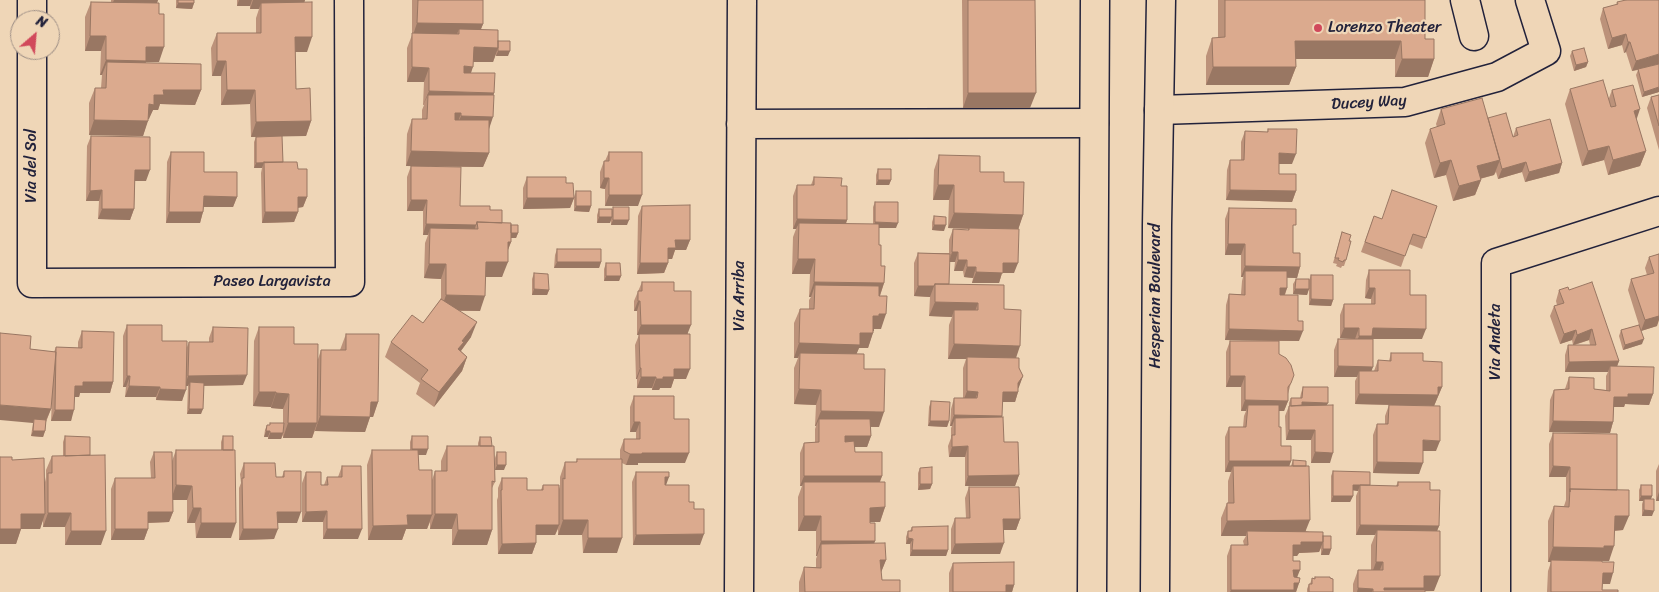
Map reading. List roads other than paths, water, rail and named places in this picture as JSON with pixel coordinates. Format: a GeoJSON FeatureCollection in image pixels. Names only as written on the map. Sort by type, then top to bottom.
{"type":"FeatureCollection","features":[{"type":"Feature","properties":{"kind":"street","name":"Paseo Largavista"},"geometry":{"type":"LineString","coordinates":[[32,283],[350,282],[349,0]]}},
{"type":"Feature","properties":{"kind":"street","name":"Via Arriba"},"geometry":{"type":"LineString","coordinates":[[739,592],[742,0]]}},
{"type":"Feature","properties":{"kind":"street"},"geometry":{"type":"LineString","coordinates":[[1092,592],[1095,0]]}},
{"type":"Feature","properties":{"kind":"street","name":"Hesperian Boulevard"},"geometry":{"type":"LineString","coordinates":[[1155,592],[1161,0]]}},
{"type":"Feature","properties":{"kind":"street"},"geometry":{"type":"LineString","coordinates":[[1465,0],[1474,36]]}},
{"type":"Feature","properties":{"kind":"street","name":"Ducey Way"},"geometry":{"type":"LineString","coordinates":[[1159,110],[1406,102],[1497,77],[1546,52],[1530,0]]}},
{"type":"Feature","properties":{"kind":"street","name":"Via del Sol"},"geometry":{"type":"LineString","coordinates":[[32,60],[32,283]]}},
{"type":"Feature","properties":{"kind":"street"},"geometry":{"type":"LineString","coordinates":[[741,124],[1094,124]]}},
{"type":"Feature","properties":{"kind":"street","name":"Via Andeta"},"geometry":{"type":"LineString","coordinates":[[1496,592],[1496,263],[1659,211]]}},
{"type":"Feature","properties":{"kind":"place","name":"Lorenzo Theater"},"geometry":{"type":"Point","coordinates":[1318,28]}}]}
